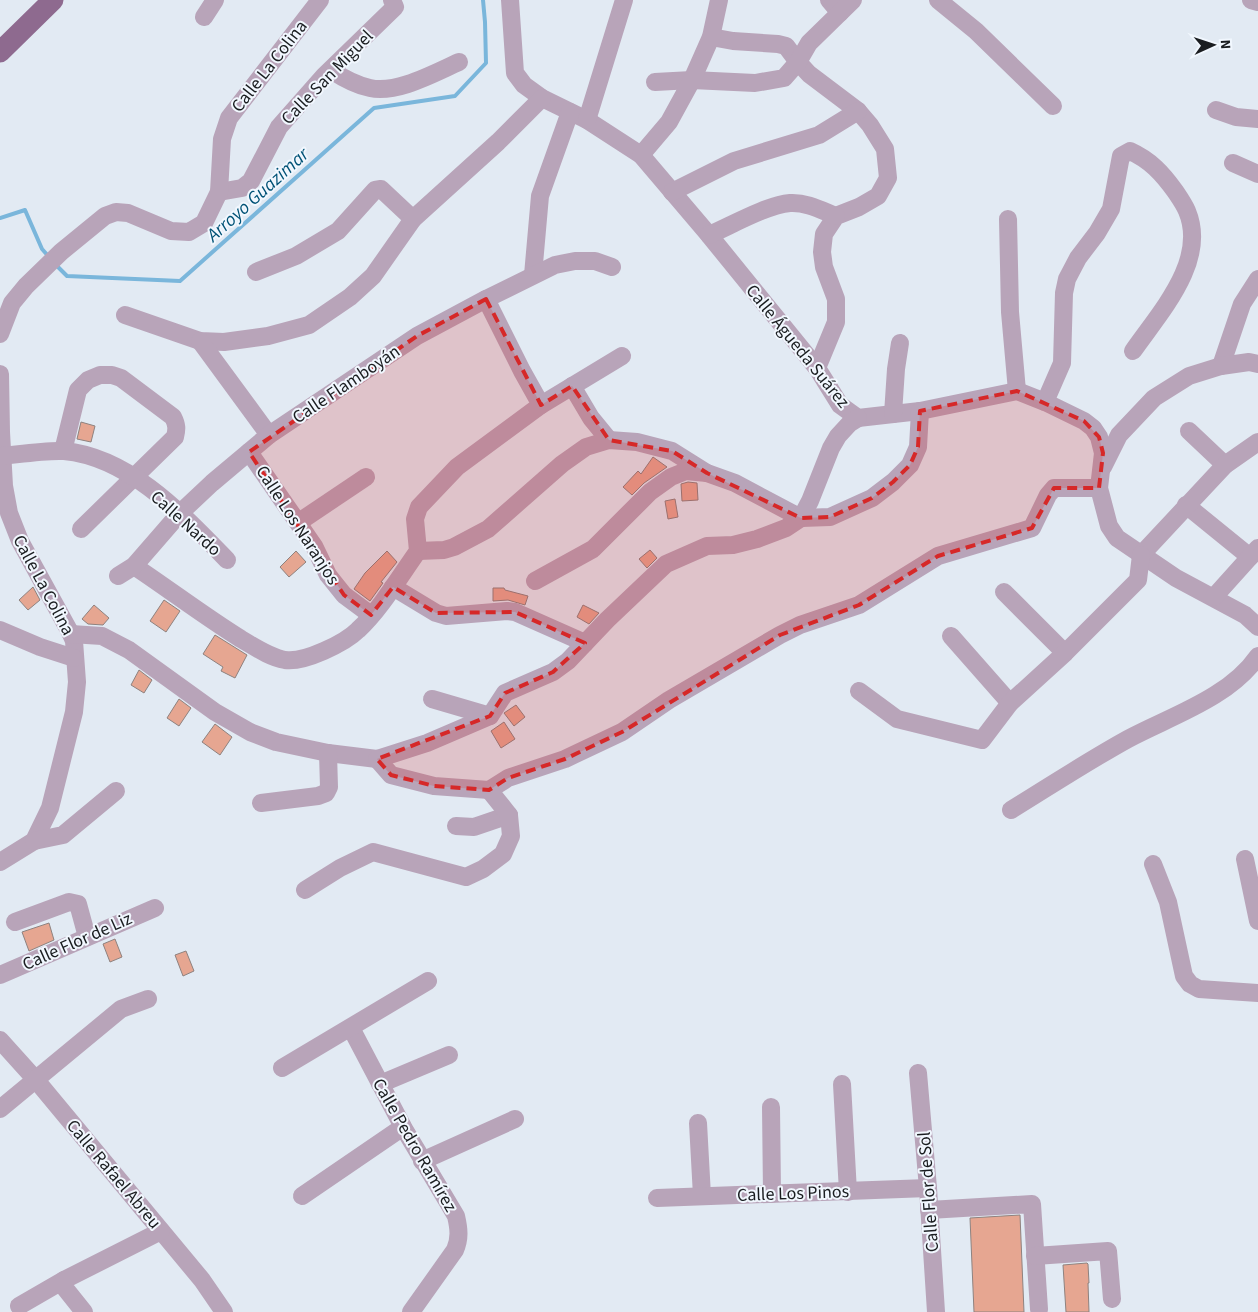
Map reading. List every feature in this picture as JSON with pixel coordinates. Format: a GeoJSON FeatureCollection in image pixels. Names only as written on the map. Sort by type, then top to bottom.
{"type":"FeatureCollection","features":[{"type":"Feature","properties":{"kind":"main road"},"geometry":{"type":"LineString","coordinates":[[1,47],[53,0]]}},
{"type":"Feature","properties":{"kind":"street"},"geometry":{"type":"LineString","coordinates":[[204,17],[215,0]]}},
{"type":"Feature","properties":{"kind":"street","name":"Calle La Colina"},"geometry":{"type":"LineString","coordinates":[[0,334],[12,303],[61,252],[105,216],[116,212],[128,213],[171,231],[189,232],[204,223],[219,192],[222,138],[229,118],[320,0]]}},
{"type":"Feature","properties":{"kind":"street","name":"Calle San Miguel"},"geometry":{"type":"LineString","coordinates":[[219,192],[242,188],[251,181],[279,127],[331,70],[395,7],[392,0]]}},
{"type":"Feature","properties":{"kind":"street","name":"Calle Águeda Suárez"},"geometry":{"type":"LineString","coordinates":[[510,0],[515,73],[524,86],[542,98],[587,120],[641,156],[709,235],[817,368],[840,405],[858,418],[920,410],[1017,391]]}},
{"type":"Feature","properties":{"kind":"street"},"geometry":{"type":"LineString","coordinates":[[587,120],[624,0]]}},
{"type":"Feature","properties":{"kind":"street"},"geometry":{"type":"LineString","coordinates":[[641,156],[669,122],[692,80],[711,37],[719,0]]}},
{"type":"Feature","properties":{"kind":"street"},"geometry":{"type":"LineString","coordinates":[[655,82],[692,80],[754,83],[784,78],[798,62],[809,42],[834,6],[853,0]]}},
{"type":"Feature","properties":{"kind":"street"},"geometry":{"type":"LineString","coordinates":[[938,0],[976,31],[1053,106]]}},
{"type":"Feature","properties":{"kind":"street"},"geometry":{"type":"LineString","coordinates":[[1251,0],[1258,2]]}},
{"type":"Feature","properties":{"kind":"street"},"geometry":{"type":"LineString","coordinates":[[711,37],[786,46],[809,74],[858,111],[870,125],[885,149],[888,178],[878,196],[859,207],[836,216],[824,234],[822,252],[824,266],[836,299],[836,322],[817,368]]}},
{"type":"Feature","properties":{"kind":"street"},"geometry":{"type":"LineString","coordinates":[[331,70],[349,81],[371,89],[395,88],[459,62]]}},
{"type":"Feature","properties":{"kind":"street"},"geometry":{"type":"LineString","coordinates":[[125,315],[200,341],[224,342],[268,336],[309,325],[350,297],[373,276],[413,219],[498,142],[542,98]]}},
{"type":"Feature","properties":{"kind":"street"},"geometry":{"type":"LineString","coordinates":[[1216,110],[1236,117],[1258,119]]}},
{"type":"Feature","properties":{"kind":"street"},"geometry":{"type":"LineString","coordinates":[[672,192],[734,162],[819,136],[858,111]]}},
{"type":"Feature","properties":{"kind":"street"},"geometry":{"type":"LineString","coordinates":[[533,275],[540,196],[570,112]]}},
{"type":"Feature","properties":{"kind":"street"},"geometry":{"type":"LineString","coordinates":[[1045,402],[1062,363],[1064,293],[1067,279],[1078,258],[1097,233],[1111,209],[1122,156],[1130,151],[1152,164],[1166,178],[1187,211],[1192,229],[1190,254],[1184,277],[1133,351]]}},
{"type":"Feature","properties":{"kind":"street"},"geometry":{"type":"LineString","coordinates":[[1233,163],[1258,174]]}},
{"type":"Feature","properties":{"kind":"street"},"geometry":{"type":"LineString","coordinates":[[256,272],[296,256],[338,231],[374,190],[381,189],[413,219]]}},
{"type":"Feature","properties":{"kind":"street"},"geometry":{"type":"LineString","coordinates":[[709,235],[766,210],[790,203],[812,206],[836,216]]}},
{"type":"Feature","properties":{"kind":"street"},"geometry":{"type":"LineString","coordinates":[[1008,219],[1010,312],[1017,391],[1045,402],[1084,421],[1093,428],[1099,437],[1103,453],[1100,480],[1109,526],[1117,538],[1176,578],[1214,598],[1258,627]]}},
{"type":"Feature","properties":{"kind":"street","name":"Calle Flamboyán"},"geometry":{"type":"LineString","coordinates":[[118,576],[134,566],[180,512],[269,435],[417,336],[555,265],[575,261],[595,261],[612,267]]}},
{"type":"Feature","properties":{"kind":"street"},"geometry":{"type":"LineString","coordinates":[[1221,366],[1242,304],[1258,279]]}},
{"type":"Feature","properties":{"kind":"street"},"geometry":{"type":"LineString","coordinates":[[486,299],[540,405]]}},
{"type":"Feature","properties":{"kind":"street"},"geometry":{"type":"LineString","coordinates":[[200,341],[269,435]]}},
{"type":"Feature","properties":{"kind":"street"},"geometry":{"type":"LineString","coordinates":[[894,414],[896,369],[900,343]]}},
{"type":"Feature","properties":{"kind":"street"},"geometry":{"type":"LineString","coordinates":[[134,566],[219,626],[274,657],[288,660],[305,657],[334,646],[358,631],[393,587],[418,551],[415,519],[419,507],[457,467],[540,405],[622,356]]}},
{"type":"Feature","properties":{"kind":"street"},"geometry":{"type":"LineString","coordinates":[[1100,480],[1119,435],[1154,398],[1189,376],[1221,366],[1249,362],[1258,364]]}},
{"type":"Feature","properties":{"kind":"street","name":"Calle La Colina"},"geometry":{"type":"LineString","coordinates":[[0,374],[2,486],[8,513],[13,527],[74,641],[77,682],[74,712],[50,808],[34,841]]}},
{"type":"Feature","properties":{"kind":"street"},"geometry":{"type":"LineString","coordinates":[[63,451],[78,390],[88,380],[100,375],[112,374],[121,378],[173,417],[176,423],[177,430],[174,438],[81,529]]}},
{"type":"Feature","properties":{"kind":"street"},"geometry":{"type":"LineString","coordinates":[[572,386],[592,418],[609,440]]}},
{"type":"Feature","properties":{"kind":"street"},"geometry":{"type":"LineString","coordinates":[[418,551],[444,550],[454,547],[488,529],[562,464],[586,447],[609,440],[637,442],[672,451],[707,473],[735,483],[801,518],[830,516],[872,498],[893,482],[910,465],[918,448],[920,410]]}},
{"type":"Feature","properties":{"kind":"street"},"geometry":{"type":"LineString","coordinates":[[71,634],[102,636],[122,647],[215,712],[250,732],[276,742],[328,754],[377,759],[427,743],[490,716],[505,693],[554,672],[568,661],[585,642],[666,564],[708,546],[733,545],[756,539],[786,528],[801,518],[810,501],[831,448],[844,429],[858,418]]}},
{"type":"Feature","properties":{"kind":"street"},"geometry":{"type":"LineString","coordinates":[[1190,431],[1226,465]]}},
{"type":"Feature","properties":{"kind":"street"},"geometry":{"type":"LineString","coordinates":[[859,691],[897,719],[982,740],[1010,704],[1065,653],[1138,580],[1141,555],[1186,505],[1226,465],[1258,442]]}},
{"type":"Feature","properties":{"kind":"street","name":"Calle Nardo"},"geometry":{"type":"LineString","coordinates":[[2,456],[63,451],[88,456],[108,463],[134,478],[180,512],[226,560]]}},
{"type":"Feature","properties":{"kind":"street","name":"Calle Los Naranjos"},"geometry":{"type":"LineString","coordinates":[[249,452],[299,522],[314,546],[328,575],[344,595],[371,616]]}},
{"type":"Feature","properties":{"kind":"street"},"geometry":{"type":"LineString","coordinates":[[535,581],[593,549],[650,492],[671,477],[686,471],[707,473]]}},
{"type":"Feature","properties":{"kind":"street"},"geometry":{"type":"LineString","coordinates":[[299,522],[366,477]]}},
{"type":"Feature","properties":{"kind":"street"},"geometry":{"type":"LineString","coordinates":[[377,759],[391,775],[434,786],[489,790],[508,778],[565,759],[622,732],[668,700],[780,635],[800,625],[859,605],[938,556],[1032,528],[1048,495],[1054,488],[1100,480]]}},
{"type":"Feature","properties":{"kind":"street"},"geometry":{"type":"LineString","coordinates":[[1186,505],[1254,553],[1214,598]]}},
{"type":"Feature","properties":{"kind":"street"},"geometry":{"type":"LineString","coordinates":[[393,587],[436,613],[446,616],[515,612],[585,642]]}},
{"type":"Feature","properties":{"kind":"street"},"geometry":{"type":"LineString","coordinates":[[1004,592],[1065,653]]}},
{"type":"Feature","properties":{"kind":"street"},"geometry":{"type":"LineString","coordinates":[[0,630],[40,647],[74,658]]}},
{"type":"Feature","properties":{"kind":"street"},"geometry":{"type":"LineString","coordinates":[[951,636],[1010,704]]}},
{"type":"Feature","properties":{"kind":"street"},"geometry":{"type":"LineString","coordinates":[[1011,810],[1129,739],[1194,707],[1233,683],[1258,656]]}},
{"type":"Feature","properties":{"kind":"street"},"geometry":{"type":"LineString","coordinates":[[432,699],[490,716]]}},
{"type":"Feature","properties":{"kind":"street"},"geometry":{"type":"LineString","coordinates":[[261,802],[318,796],[326,793],[329,787],[328,754]]}},
{"type":"Feature","properties":{"kind":"street"},"geometry":{"type":"LineString","coordinates":[[305,890],[340,868],[373,852],[466,877],[483,869],[503,854],[511,836],[509,815],[489,790]]}},
{"type":"Feature","properties":{"kind":"street"},"geometry":{"type":"LineString","coordinates":[[0,862],[34,841],[63,835],[116,791]]}},
{"type":"Feature","properties":{"kind":"street"},"geometry":{"type":"LineString","coordinates":[[456,826],[474,827],[509,815]]}},
{"type":"Feature","properties":{"kind":"street"},"geometry":{"type":"LineString","coordinates":[[1245,859],[1258,921]]}},
{"type":"Feature","properties":{"kind":"street"},"geometry":{"type":"LineString","coordinates":[[1153,864],[1168,902],[1184,976],[1190,984],[1199,989],[1258,992]]}},
{"type":"Feature","properties":{"kind":"street"},"geometry":{"type":"LineString","coordinates":[[15,922],[70,902],[78,904],[87,937]]}},
{"type":"Feature","properties":{"kind":"street","name":"Calle Flor de Liz"},"geometry":{"type":"LineString","coordinates":[[0,975],[155,908]]}},
{"type":"Feature","properties":{"kind":"street"},"geometry":{"type":"LineString","coordinates":[[282,1068],[428,981]]}},
{"type":"Feature","properties":{"kind":"street"},"geometry":{"type":"LineString","coordinates":[[0,1109],[121,1009],[148,999]]}},
{"type":"Feature","properties":{"kind":"street","name":"Calle Pedro Ramírez"},"geometry":{"type":"LineString","coordinates":[[351,1028],[402,1127],[456,1216],[459,1229],[459,1240],[455,1250],[411,1312]]}},
{"type":"Feature","properties":{"kind":"street","name":"Calle Rafael Abreu"},"geometry":{"type":"LineString","coordinates":[[0,1040],[36,1080],[162,1231],[202,1280],[224,1312]]}},
{"type":"Feature","properties":{"kind":"street"},"geometry":{"type":"LineString","coordinates":[[380,1084],[449,1055]]}},
{"type":"Feature","properties":{"kind":"street","name":"Calle Flor de Sol"},"geometry":{"type":"LineString","coordinates":[[918,1073],[936,1312]]}},
{"type":"Feature","properties":{"kind":"street"},"geometry":{"type":"LineString","coordinates":[[842,1084],[848,1192]]}},
{"type":"Feature","properties":{"kind":"street"},"geometry":{"type":"LineString","coordinates":[[771,1107],[772,1194]]}},
{"type":"Feature","properties":{"kind":"street"},"geometry":{"type":"LineString","coordinates":[[422,1161],[515,1119]]}},
{"type":"Feature","properties":{"kind":"street"},"geometry":{"type":"LineString","coordinates":[[698,1123],[702,1196]]}},
{"type":"Feature","properties":{"kind":"street"},"geometry":{"type":"LineString","coordinates":[[302,1196],[402,1127]]}},
{"type":"Feature","properties":{"kind":"street","name":"Calle Los Pinos"},"geometry":{"type":"LineString","coordinates":[[657,1198],[928,1188]]}},
{"type":"Feature","properties":{"kind":"street"},"geometry":{"type":"LineString","coordinates":[[929,1210],[1032,1204],[1039,1308]]}},
{"type":"Feature","properties":{"kind":"street"},"geometry":{"type":"LineString","coordinates":[[19,1306],[64,1280],[162,1231]]}},
{"type":"Feature","properties":{"kind":"street"},"geometry":{"type":"LineString","coordinates":[[1035,1256],[1108,1251],[1112,1299]]}},
{"type":"Feature","properties":{"kind":"street"},"geometry":{"type":"LineString","coordinates":[[64,1280],[64,1287],[84,1312]]}},
{"type":"Feature","properties":{"kind":"highlighted area"},"geometry":{"type":"Polygon","coordinates":[[[486,299],[541,405],[572,386],[609,440],[672,451],[707,473],[801,518],[830,517],[872,498],[893,482],[910,465],[918,447],[920,411],[1017,391],[1084,421],[1099,437],[1103,453],[1099,488],[1054,488],[1032,528],[938,556],[859,605],[780,635],[622,732],[565,759],[508,778],[489,790],[434,786],[391,775],[377,759],[490,716],[505,693],[553,672],[585,643],[515,612],[436,613],[393,587],[371,615],[344,595],[249,452],[417,336],[486,299]]]}},
{"type":"Feature","properties":{"kind":"building"},"geometry":{"type":"Polygon","coordinates":[[[81,422],[95,426],[91,442],[77,439],[81,422]]]}},
{"type":"Feature","properties":{"kind":"building"},"geometry":{"type":"Polygon","coordinates":[[[653,457],[667,467],[644,483],[632,495],[623,487],[638,471],[641,474],[653,457]]]}},
{"type":"Feature","properties":{"kind":"building"},"geometry":{"type":"Polygon","coordinates":[[[688,482],[697,483],[698,500],[682,501],[681,484],[688,482]]]}},
{"type":"Feature","properties":{"kind":"building"},"geometry":{"type":"Polygon","coordinates":[[[675,499],[678,517],[668,519],[665,501],[675,499]]]}},
{"type":"Feature","properties":{"kind":"building"},"geometry":{"type":"Polygon","coordinates":[[[650,550],[657,558],[647,568],[639,559],[650,550]]]}},
{"type":"Feature","properties":{"kind":"building"},"geometry":{"type":"Polygon","coordinates":[[[296,551],[306,562],[289,577],[280,567],[296,551]]]}},
{"type":"Feature","properties":{"kind":"building"},"geometry":{"type":"Polygon","coordinates":[[[387,551],[397,562],[381,582],[383,583],[370,601],[354,589],[365,573],[387,551]]]}},
{"type":"Feature","properties":{"kind":"building"},"geometry":{"type":"Polygon","coordinates":[[[33,587],[40,600],[28,610],[19,600],[33,587]]]}},
{"type":"Feature","properties":{"kind":"building"},"geometry":{"type":"Polygon","coordinates":[[[493,588],[504,588],[505,590],[528,596],[525,605],[508,600],[493,601],[493,588]]]}},
{"type":"Feature","properties":{"kind":"building"},"geometry":{"type":"Polygon","coordinates":[[[164,600],[180,611],[166,632],[150,621],[164,600]]]}},
{"type":"Feature","properties":{"kind":"building"},"geometry":{"type":"Polygon","coordinates":[[[94,605],[109,618],[103,625],[88,624],[82,619],[94,605]]]}},
{"type":"Feature","properties":{"kind":"building"},"geometry":{"type":"Polygon","coordinates":[[[583,605],[599,613],[589,624],[577,617],[583,605]]]}},
{"type":"Feature","properties":{"kind":"building"},"geometry":{"type":"Polygon","coordinates":[[[215,635],[247,655],[235,678],[221,671],[223,667],[203,654],[215,635]]]}},
{"type":"Feature","properties":{"kind":"building"},"geometry":{"type":"Polygon","coordinates":[[[139,670],[152,680],[144,693],[131,685],[139,670]]]}},
{"type":"Feature","properties":{"kind":"building"},"geometry":{"type":"Polygon","coordinates":[[[179,699],[191,708],[179,726],[167,718],[179,699]]]}},
{"type":"Feature","properties":{"kind":"building"},"geometry":{"type":"Polygon","coordinates":[[[516,705],[525,717],[514,726],[504,713],[516,705]]]}},
{"type":"Feature","properties":{"kind":"building"},"geometry":{"type":"Polygon","coordinates":[[[504,722],[515,739],[501,748],[491,731],[504,722]]]}},
{"type":"Feature","properties":{"kind":"building"},"geometry":{"type":"Polygon","coordinates":[[[215,724],[232,737],[220,755],[202,742],[215,724]]]}},
{"type":"Feature","properties":{"kind":"building"},"geometry":{"type":"Polygon","coordinates":[[[49,923],[54,940],[29,951],[22,932],[49,923]]]}},
{"type":"Feature","properties":{"kind":"building"},"geometry":{"type":"Polygon","coordinates":[[[115,939],[122,957],[110,962],[103,944],[115,939]]]}},
{"type":"Feature","properties":{"kind":"building"},"geometry":{"type":"Polygon","coordinates":[[[186,951],[194,971],[183,976],[175,955],[186,951]]]}},
{"type":"Feature","properties":{"kind":"building"},"geometry":{"type":"Polygon","coordinates":[[[1020,1215],[1024,1312],[974,1312],[970,1218],[1020,1215]]]}},
{"type":"Feature","properties":{"kind":"building"},"geometry":{"type":"Polygon","coordinates":[[[1087,1263],[1089,1312],[1066,1312],[1063,1265],[1087,1263]]]}},
{"type":"Feature","properties":{"kind":"waterway","name":"Arroyo Guazimar"},"geometry":{"type":"LineString","coordinates":[[56,265],[67,276],[180,281],[374,108],[455,96],[486,63],[483,0]]}},
{"type":"Feature","properties":{"kind":"waterway","name":"Arroyo Guazimar"},"geometry":{"type":"LineString","coordinates":[[0,218],[25,210],[42,249],[50,258]]}}]}
